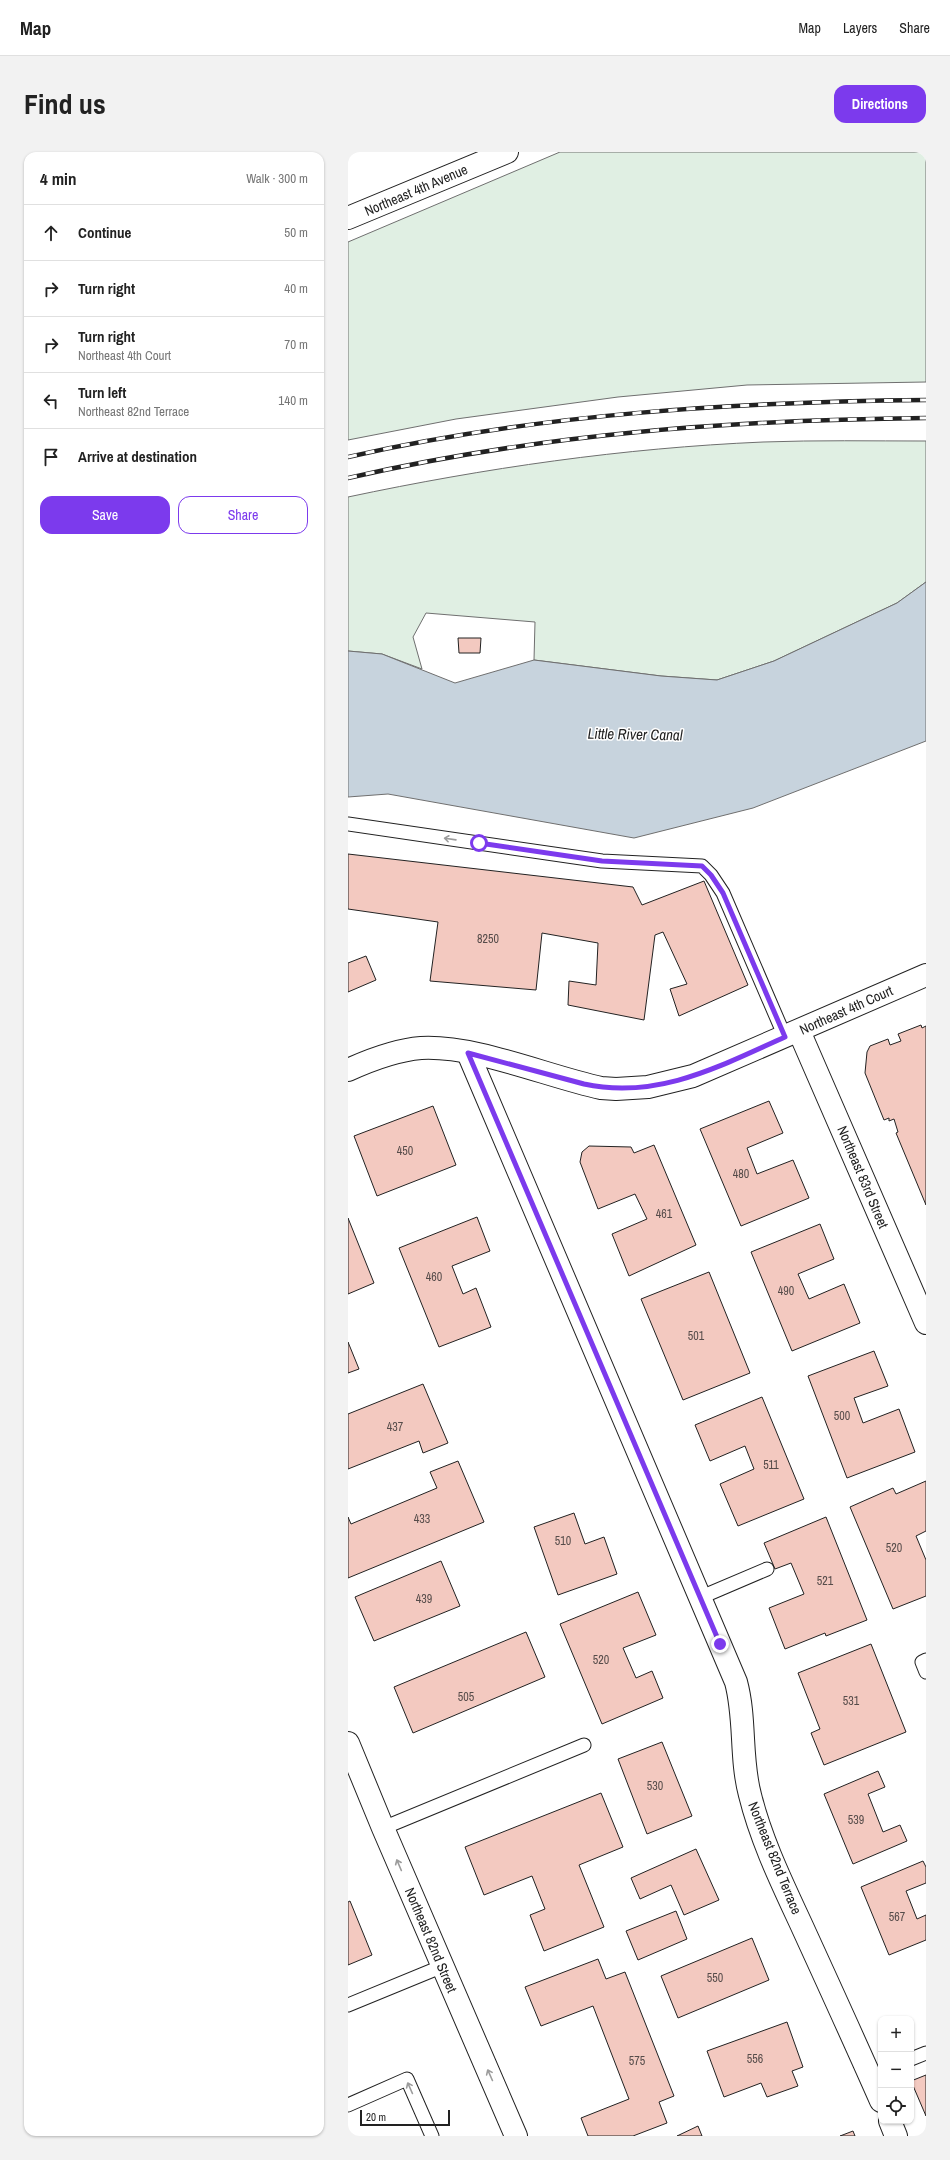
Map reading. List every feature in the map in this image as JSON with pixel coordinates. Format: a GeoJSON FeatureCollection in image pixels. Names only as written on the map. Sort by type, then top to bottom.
{"type":"FeatureCollection","features":[{"type":"Feature","properties":{"kind":"street","name":"Northeast 4th Avenue"},"geometry":{"type":"LineString","coordinates":[[348,218],[507,152]]}},
{"type":"Feature","properties":{"kind":"street","name":"Northeast 4th Court"},"geometry":{"type":"LineString","coordinates":[[348,1070],[388,1055],[419,1048],[441,1049],[468,1053],[584,1084],[609,1089],[631,1089],[664,1085],[693,1076],[792,1034],[859,1002],[926,975]]}},
{"type":"Feature","properties":{"kind":"street","name":"Northeast 83rd Street"},"geometry":{"type":"LineString","coordinates":[[792,1034],[926,1323]]}},
{"type":"Feature","properties":{"kind":"street","name":"Northeast 82nd Terrace"},"geometry":{"type":"LineString","coordinates":[[468,1053],[736,1682],[741,1703],[745,1771],[750,1796],[762,1832],[784,1886],[875,2073],[878,2088]]}},
{"type":"Feature","properties":{"kind":"street","name":"Northeast 82nd Street"},"geometry":{"type":"LineString","coordinates":[[348,1743],[383,1828],[516,2136]]}},
{"type":"Feature","properties":{"kind":"street"},"geometry":{"type":"LineString","coordinates":[[891,2124],[896,2136]]}},
{"type":"Feature","properties":{"kind":"lane"},"geometry":{"type":"LineString","coordinates":[[348,824],[602,861],[702,866],[711,875],[723,893],[792,1034]]}},
{"type":"Feature","properties":{"kind":"lane"},"geometry":{"type":"LineString","coordinates":[[699,1598],[767,1569]]}},
{"type":"Feature","properties":{"kind":"lane"},"geometry":{"type":"LineString","coordinates":[[926,1660],[922,1662],[926,1672]]}},
{"type":"Feature","properties":{"kind":"lane"},"geometry":{"type":"LineString","coordinates":[[383,1828],[584,1745]]}},
{"type":"Feature","properties":{"kind":"lane"},"geometry":{"type":"LineString","coordinates":[[348,2005],[443,1966]]}},
{"type":"Feature","properties":{"kind":"lane"},"geometry":{"type":"LineString","coordinates":[[914,2058],[926,2053]]}},
{"type":"Feature","properties":{"kind":"lane"},"geometry":{"type":"LineString","coordinates":[[348,2105],[406,2079],[432,2136]]}},
{"type":"Feature","properties":{"kind":"green space"},"geometry":{"type":"Polygon","coordinates":[[[560,152],[926,152],[926,382],[747,385],[618,397],[456,419],[348,440],[348,242],[560,152]]]}},
{"type":"Feature","properties":{"kind":"green space"},"geometry":{"type":"Polygon","coordinates":[[[783,441],[926,441],[926,582],[897,603],[774,661],[717,680],[661,676],[534,660],[535,622],[426,613],[413,637],[422,669],[382,654],[348,651],[348,497],[503,468],[606,454],[711,445],[783,441]]]}},
{"type":"Feature","properties":{"kind":"water","name":"Little River Canal"},"geometry":{"type":"Polygon","coordinates":[[[926,582],[926,741],[753,808],[634,838],[388,794],[348,797],[348,651],[382,654],[455,683],[534,660],[661,676],[717,680],[774,661],[897,603],[926,582]]]}},
{"type":"Feature","properties":{"kind":"building"},"geometry":{"type":"Polygon","coordinates":[[[458,638],[481,638],[480,653],[459,653],[458,638]]]}},
{"type":"Feature","properties":{"kind":"building"},"geometry":{"type":"Polygon","coordinates":[[[348,854],[633,887],[642,905],[704,881],[748,985],[679,1016],[670,989],[687,984],[663,932],[655,935],[644,1020],[568,1005],[569,981],[596,985],[598,943],[542,933],[536,990],[430,981],[438,922],[348,909],[348,854]]]}},
{"type":"Feature","properties":{"kind":"building"},"geometry":{"type":"Polygon","coordinates":[[[366,956],[376,980],[348,992],[348,963],[366,956]]]}},
{"type":"Feature","properties":{"kind":"building"},"geometry":{"type":"Polygon","coordinates":[[[921,1025],[922,1028],[926,1026],[926,1205],[896,1133],[898,1132],[894,1119],[889,1121],[889,1118],[884,1120],[865,1073],[867,1052],[870,1046],[888,1039],[890,1045],[901,1041],[898,1034],[921,1025]]]}},
{"type":"Feature","properties":{"kind":"building"},"geometry":{"type":"Polygon","coordinates":[[[769,1101],[783,1133],[747,1148],[757,1174],[793,1160],[809,1198],[741,1226],[700,1129],[769,1101]]]}},
{"type":"Feature","properties":{"kind":"building"},"geometry":{"type":"Polygon","coordinates":[[[433,1106],[456,1165],[377,1196],[354,1136],[433,1106]]]}},
{"type":"Feature","properties":{"kind":"building"},"geometry":{"type":"Polygon","coordinates":[[[654,1145],[696,1245],[629,1276],[612,1234],[647,1219],[635,1194],[598,1209],[580,1162],[582,1152],[589,1146],[631,1147],[634,1153],[654,1145]]]}},
{"type":"Feature","properties":{"kind":"building"},"geometry":{"type":"Polygon","coordinates":[[[477,1217],[490,1251],[452,1266],[463,1294],[476,1288],[491,1327],[439,1347],[399,1248],[477,1217]]]}},
{"type":"Feature","properties":{"kind":"building"},"geometry":{"type":"Polygon","coordinates":[[[348,1218],[374,1283],[348,1294],[348,1218]]]}},
{"type":"Feature","properties":{"kind":"building"},"geometry":{"type":"Polygon","coordinates":[[[820,1224],[834,1259],[798,1274],[809,1299],[844,1284],[860,1323],[792,1351],[751,1252],[820,1224]]]}},
{"type":"Feature","properties":{"kind":"building"},"geometry":{"type":"Polygon","coordinates":[[[709,1272],[750,1373],[683,1400],[641,1299],[709,1272]]]}},
{"type":"Feature","properties":{"kind":"building"},"geometry":{"type":"Polygon","coordinates":[[[348,1342],[359,1369],[348,1373],[348,1342]]]}},
{"type":"Feature","properties":{"kind":"building"},"geometry":{"type":"Polygon","coordinates":[[[874,1351],[888,1386],[854,1398],[863,1423],[899,1409],[915,1452],[847,1478],[808,1376],[874,1351]]]}},
{"type":"Feature","properties":{"kind":"building"},"geometry":{"type":"Polygon","coordinates":[[[423,1384],[448,1443],[423,1453],[419,1441],[348,1469],[348,1414],[423,1384]]]}},
{"type":"Feature","properties":{"kind":"building"},"geometry":{"type":"Polygon","coordinates":[[[762,1397],[804,1499],[738,1526],[720,1484],[754,1469],[745,1446],[710,1461],[695,1425],[762,1397]]]}},
{"type":"Feature","properties":{"kind":"building"},"geometry":{"type":"Polygon","coordinates":[[[458,1461],[484,1522],[348,1578],[348,1517],[351,1524],[437,1488],[430,1472],[458,1461]]]}},
{"type":"Feature","properties":{"kind":"building"},"geometry":{"type":"Polygon","coordinates":[[[926,1481],[926,1531],[916,1536],[926,1560],[926,1596],[893,1609],[850,1507],[893,1488],[896,1494],[926,1481]]]}},
{"type":"Feature","properties":{"kind":"building"},"geometry":{"type":"Polygon","coordinates":[[[574,1513],[585,1544],[604,1537],[617,1574],[558,1595],[534,1527],[574,1513]]]}},
{"type":"Feature","properties":{"kind":"building"},"geometry":{"type":"Polygon","coordinates":[[[826,1517],[867,1620],[826,1636],[825,1633],[785,1649],[769,1608],[804,1594],[791,1563],[775,1569],[764,1543],[826,1517]]]}},
{"type":"Feature","properties":{"kind":"building"},"geometry":{"type":"Polygon","coordinates":[[[441,1561],[460,1606],[374,1641],[355,1597],[441,1561]]]}},
{"type":"Feature","properties":{"kind":"building"},"geometry":{"type":"Polygon","coordinates":[[[638,1592],[656,1635],[623,1648],[636,1678],[652,1671],[663,1698],[602,1724],[560,1624],[638,1592]]]}},
{"type":"Feature","properties":{"kind":"building"},"geometry":{"type":"Polygon","coordinates":[[[526,1632],[545,1677],[413,1733],[394,1687],[526,1632]]]}},
{"type":"Feature","properties":{"kind":"building"},"geometry":{"type":"Polygon","coordinates":[[[871,1644],[906,1732],[824,1765],[811,1733],[820,1729],[798,1673],[871,1644]]]}},
{"type":"Feature","properties":{"kind":"building"},"geometry":{"type":"Polygon","coordinates":[[[662,1742],[692,1816],[647,1834],[618,1759],[662,1742]]]}},
{"type":"Feature","properties":{"kind":"building"},"geometry":{"type":"Polygon","coordinates":[[[878,1771],[885,1787],[868,1794],[883,1832],[900,1825],[907,1841],[853,1864],[824,1794],[878,1771]]]}},
{"type":"Feature","properties":{"kind":"building"},"geometry":{"type":"Polygon","coordinates":[[[601,1793],[623,1847],[579,1865],[604,1927],[544,1951],[530,1915],[545,1909],[532,1876],[484,1895],[465,1847],[601,1793]]]}},
{"type":"Feature","properties":{"kind":"building"},"geometry":{"type":"Polygon","coordinates":[[[696,1849],[719,1900],[684,1915],[671,1885],[640,1899],[631,1878],[696,1849]]]}},
{"type":"Feature","properties":{"kind":"building"},"geometry":{"type":"Polygon","coordinates":[[[923,1861],[926,1867],[926,1883],[906,1891],[917,1919],[926,1915],[926,1940],[889,1955],[861,1887],[923,1861]]]}},
{"type":"Feature","properties":{"kind":"building"},"geometry":{"type":"Polygon","coordinates":[[[350,1901],[372,1955],[348,1965],[348,1902],[350,1901]]]}},
{"type":"Feature","properties":{"kind":"building"},"geometry":{"type":"Polygon","coordinates":[[[676,1911],[687,1939],[638,1960],[626,1931],[676,1911]]]}},
{"type":"Feature","properties":{"kind":"building"},"geometry":{"type":"Polygon","coordinates":[[[752,1938],[769,1980],[678,2018],[661,1976],[752,1938]]]}},
{"type":"Feature","properties":{"kind":"building"},"geometry":{"type":"Polygon","coordinates":[[[598,1959],[606,1979],[625,1972],[674,2096],[659,2102],[667,2123],[633,2136],[588,2136],[581,2118],[629,2099],[593,2006],[541,2026],[525,1987],[598,1959]]]}},
{"type":"Feature","properties":{"kind":"building"},"geometry":{"type":"Polygon","coordinates":[[[787,2022],[803,2067],[792,2071],[798,2086],[767,2097],[761,2083],[724,2097],[707,2051],[787,2022]]]}},
{"type":"Feature","properties":{"kind":"building"},"geometry":{"type":"Polygon","coordinates":[[[926,2075],[926,2116],[914,2088],[914,2080],[926,2075]]]}},
{"type":"Feature","properties":{"kind":"building"},"geometry":{"type":"Polygon","coordinates":[[[698,2126],[702,2136],[677,2136],[698,2126]]]}},
{"type":"Feature","properties":{"kind":"building"},"geometry":{"type":"Polygon","coordinates":[[[853,2131],[855,2136],[840,2136],[853,2131]]]}},
{"type":"Feature","properties":{"kind":"railway"},"geometry":{"type":"LineString","coordinates":[[348,457],[419,442],[491,430],[636,413],[781,404],[926,400]]}},
{"type":"Feature","properties":{"kind":"railway"},"geometry":{"type":"LineString","coordinates":[[348,478],[492,450],[636,432],[780,422],[926,418]]}},
{"type":"Feature","properties":{"kind":"route"},"geometry":{"type":"LineString","coordinates":[[479,843],[602,861],[702,866],[711,875],[723,893],[785,1037],[693,1076],[664,1085],[631,1089],[601,1088],[468,1053],[515,1167],[720,1644]]}}]}
